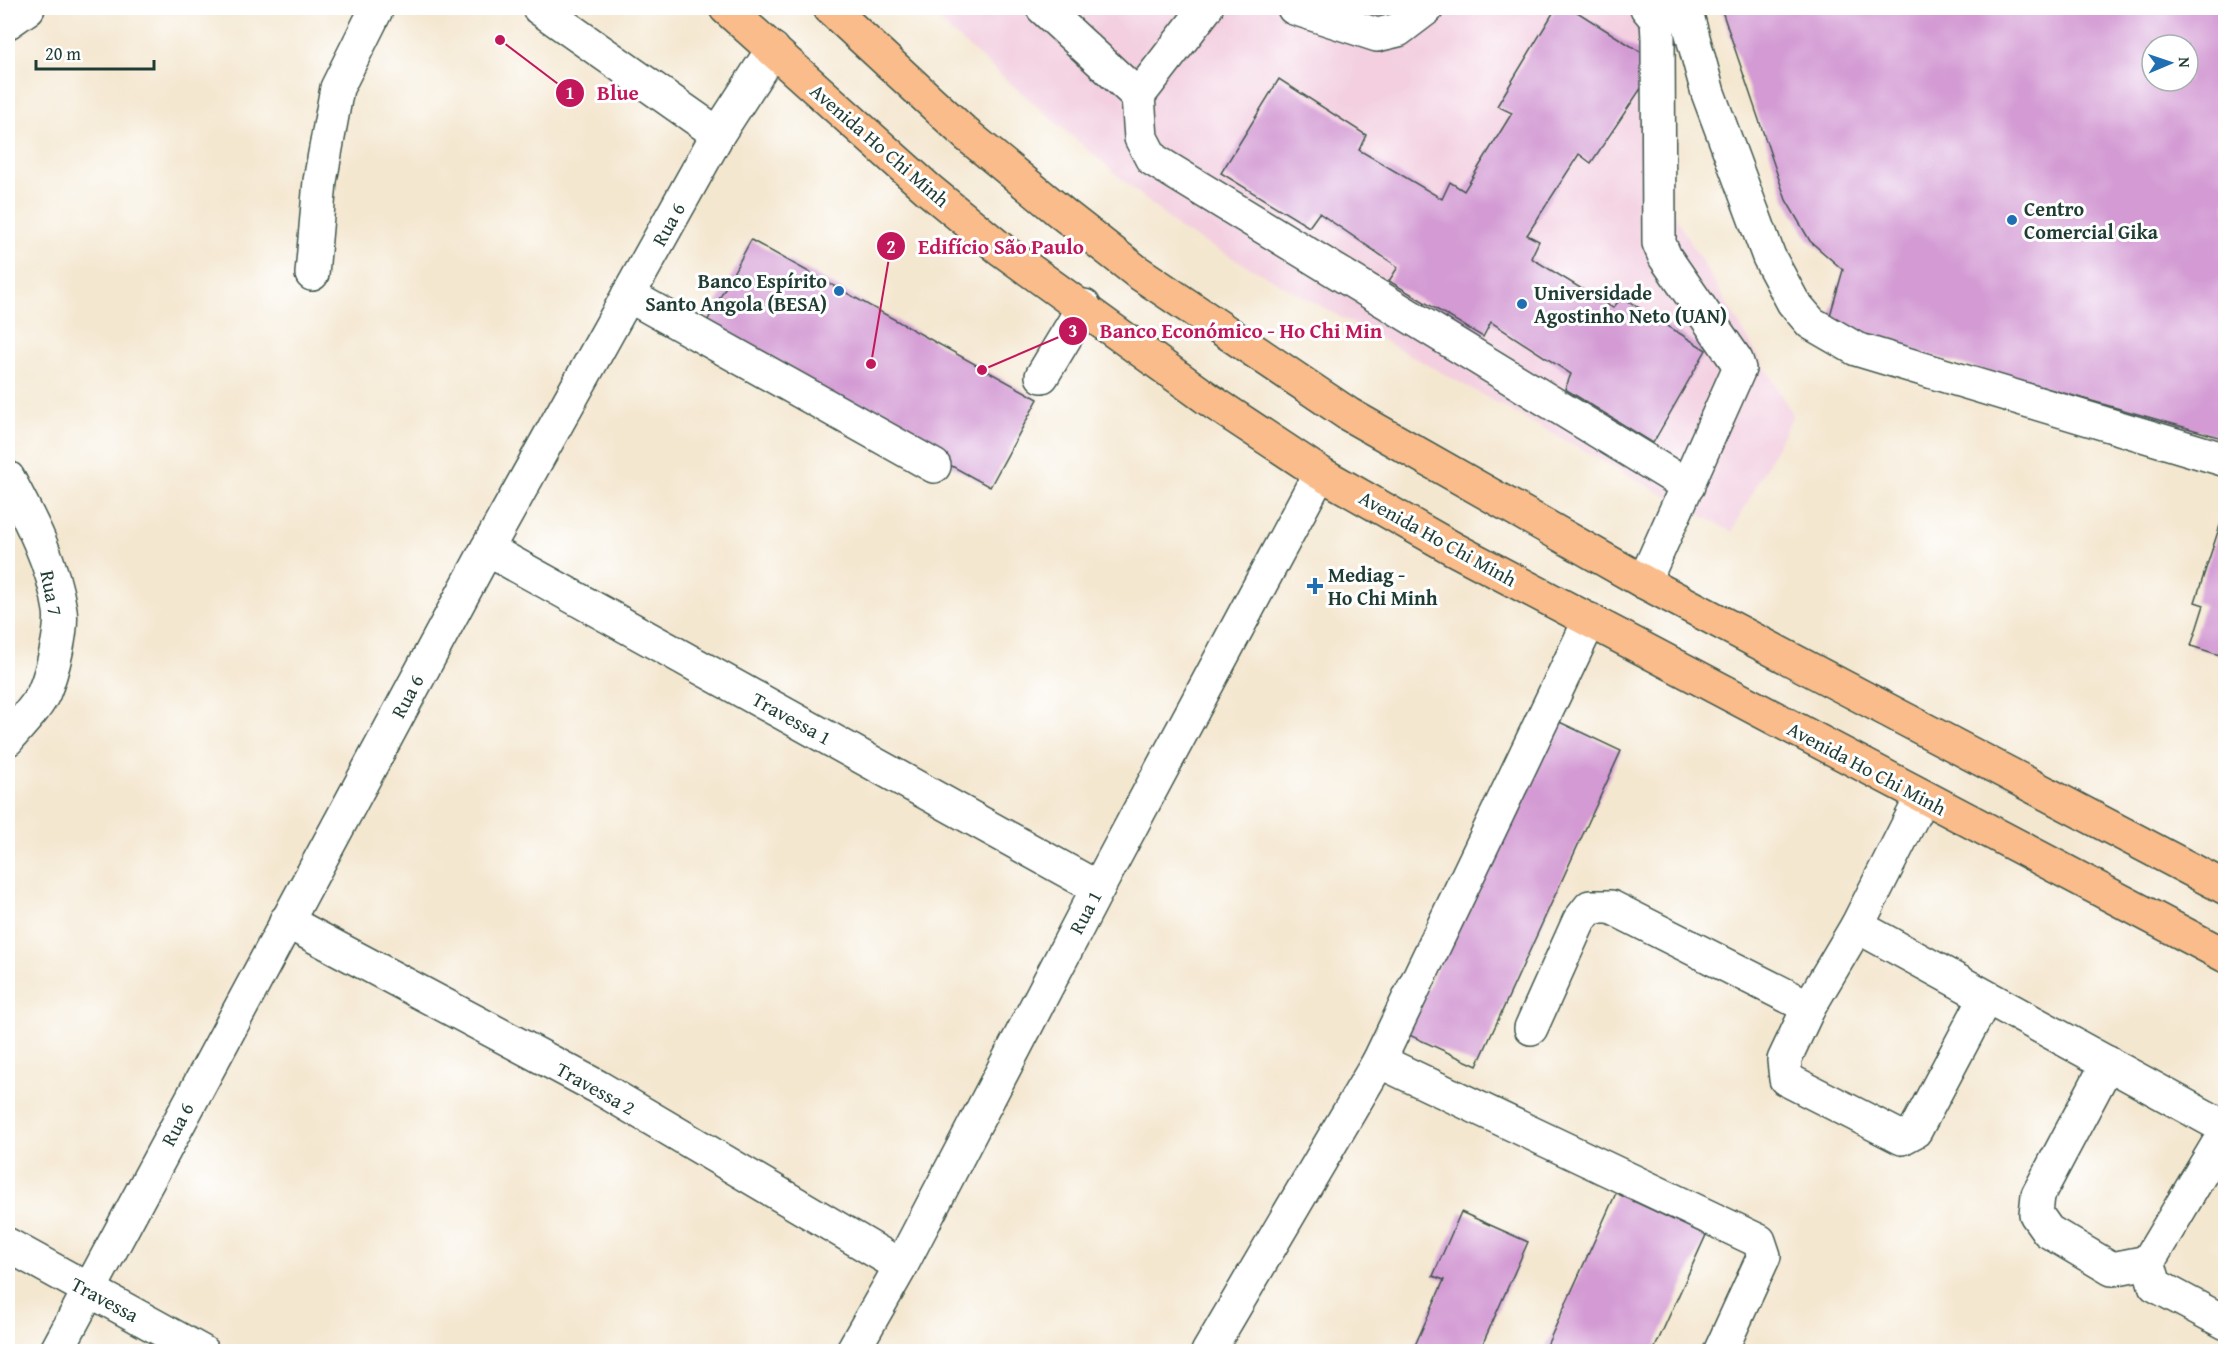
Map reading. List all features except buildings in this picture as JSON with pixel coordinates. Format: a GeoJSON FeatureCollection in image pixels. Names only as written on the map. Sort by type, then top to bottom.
{"type":"FeatureCollection","features":[{"type":"Feature","properties":{"kind":"main road","name":"Avenida Ho Chi Minh"},"geometry":{"type":"LineString","coordinates":[[726,8],[938,197],[1002,250],[1084,306],[1211,400],[1320,473],[1454,549],[2226,956]]}},
{"type":"Feature","properties":{"kind":"main road"},"geometry":{"type":"LineString","coordinates":[[830,8],[967,135],[1136,271],[1348,414],[1644,582],[2226,888]]}},
{"type":"Feature","properties":{"kind":"street"},"geometry":{"type":"LineString","coordinates":[[8,22],[28,8]]}},
{"type":"Feature","properties":{"kind":"street"},"geometry":{"type":"LineString","coordinates":[[312,274],[320,181],[337,88],[377,8]]}},
{"type":"Feature","properties":{"kind":"street"},"geometry":{"type":"LineString","coordinates":[[539,8],[718,134]]}},
{"type":"Feature","properties":{"kind":"street"},"geometry":{"type":"LineString","coordinates":[[1043,8],[1138,96]]}},
{"type":"Feature","properties":{"kind":"street"},"geometry":{"type":"LineString","coordinates":[[1206,8],[1138,96],[1141,138],[1152,159],[1688,486]]}},
{"type":"Feature","properties":{"kind":"street"},"geometry":{"type":"LineString","coordinates":[[1294,8],[1377,35],[1398,30],[1427,8]]}},
{"type":"Feature","properties":{"kind":"street"},"geometry":{"type":"LineString","coordinates":[[1644,582],[1739,369],[1736,360],[1665,257],[1659,243],[1658,38],[1657,20],[1647,8]]}},
{"type":"Feature","properties":{"kind":"street"},"geometry":{"type":"LineString","coordinates":[[1685,8],[1708,93],[1769,257],[1793,302],[1811,323],[1856,350],[2226,460]]}},
{"type":"Feature","properties":{"kind":"street","name":"Rua 6"},"geometry":{"type":"LineString","coordinates":[[56,1352],[487,549],[718,134],[773,49]]}},
{"type":"Feature","properties":{"kind":"street"},"geometry":{"type":"LineString","coordinates":[[628,295],[934,466]]}},
{"type":"Feature","properties":{"kind":"street"},"geometry":{"type":"LineString","coordinates":[[1042,376],[1084,306]]}},
{"type":"Feature","properties":{"kind":"street","name":"Rua 1"},"geometry":{"type":"LineString","coordinates":[[852,1352],[901,1266],[1098,888],[1320,473]]}},
{"type":"Feature","properties":{"kind":"street","name":"Rua 7"},"geometry":{"type":"LineString","coordinates":[[8,478],[34,526],[51,575],[60,613],[56,648],[44,694],[8,740]]}},
{"type":"Feature","properties":{"kind":"street","name":"Travessa 1"},"geometry":{"type":"LineString","coordinates":[[487,549],[1098,888]]}},
{"type":"Feature","properties":{"kind":"street"},"geometry":{"type":"LineString","coordinates":[[1208,1352],[1379,1061],[1590,620]]}},
{"type":"Feature","properties":{"kind":"street"},"geometry":{"type":"LineString","coordinates":[[1922,797],[1857,926],[1809,1007],[1784,1060],[1786,1079],[1902,1138],[1915,1131],[1986,997]]}},
{"type":"Feature","properties":{"kind":"street"},"geometry":{"type":"LineString","coordinates":[[1531,1028],[1579,921],[1590,908],[1611,907],[1809,1007]]}},
{"type":"Feature","properties":{"kind":"street","name":"Travessa 2"},"geometry":{"type":"LineString","coordinates":[[286,921],[598,1087],[901,1266]]}},
{"type":"Feature","properties":{"kind":"street"},"geometry":{"type":"LineString","coordinates":[[1857,926],[2226,1129],[2148,1262],[2155,1285],[2226,1323]]}},
{"type":"Feature","properties":{"kind":"street"},"geometry":{"type":"LineString","coordinates":[[1379,1061],[1759,1241],[1764,1256],[1720,1352]]}},
{"type":"Feature","properties":{"kind":"street"},"geometry":{"type":"LineString","coordinates":[[2108,1063],[2038,1195],[2036,1214],[2048,1231],[2112,1269],[2148,1262]]}},
{"type":"Feature","properties":{"kind":"street","name":"Travessa"},"geometry":{"type":"LineString","coordinates":[[8,1245],[202,1352]]}},
{"type":"Feature","properties":{"kind":"shaded area","name":"Universidade Agostinho Neto (UAN)"},"geometry":{"type":"Polygon","coordinates":[[[928,8],[1659,8],[1673,213],[1793,415],[1732,532],[1180,229],[951,32],[928,8]]]}},
{"type":"Feature","properties":{"kind":"place","name":"Blue"},"geometry":{"type":"Point","coordinates":[500,40]}},
{"type":"Feature","properties":{"kind":"place","name":"Centro Comercial Gika"},"geometry":{"type":"Point","coordinates":[2012,220]}},
{"type":"Feature","properties":{"kind":"place","name":"Banco Espírito Santo Angola (BESA)"},"geometry":{"type":"Point","coordinates":[839,291]}},
{"type":"Feature","properties":{"kind":"place","name":"Universidade Agostinho Neto (UAN)"},"geometry":{"type":"Point","coordinates":[1522,304]}},
{"type":"Feature","properties":{"kind":"place","name":"Edifício São Paulo"},"geometry":{"type":"Point","coordinates":[871,364]}},
{"type":"Feature","properties":{"kind":"place","name":"Banco Económico - Ho Chi Min"},"geometry":{"type":"Point","coordinates":[982,370]}},
{"type":"Feature","properties":{"kind":"place","name":"Mediag - Ho Chi Minh"},"geometry":{"type":"Point","coordinates":[1315,586]}}]}
